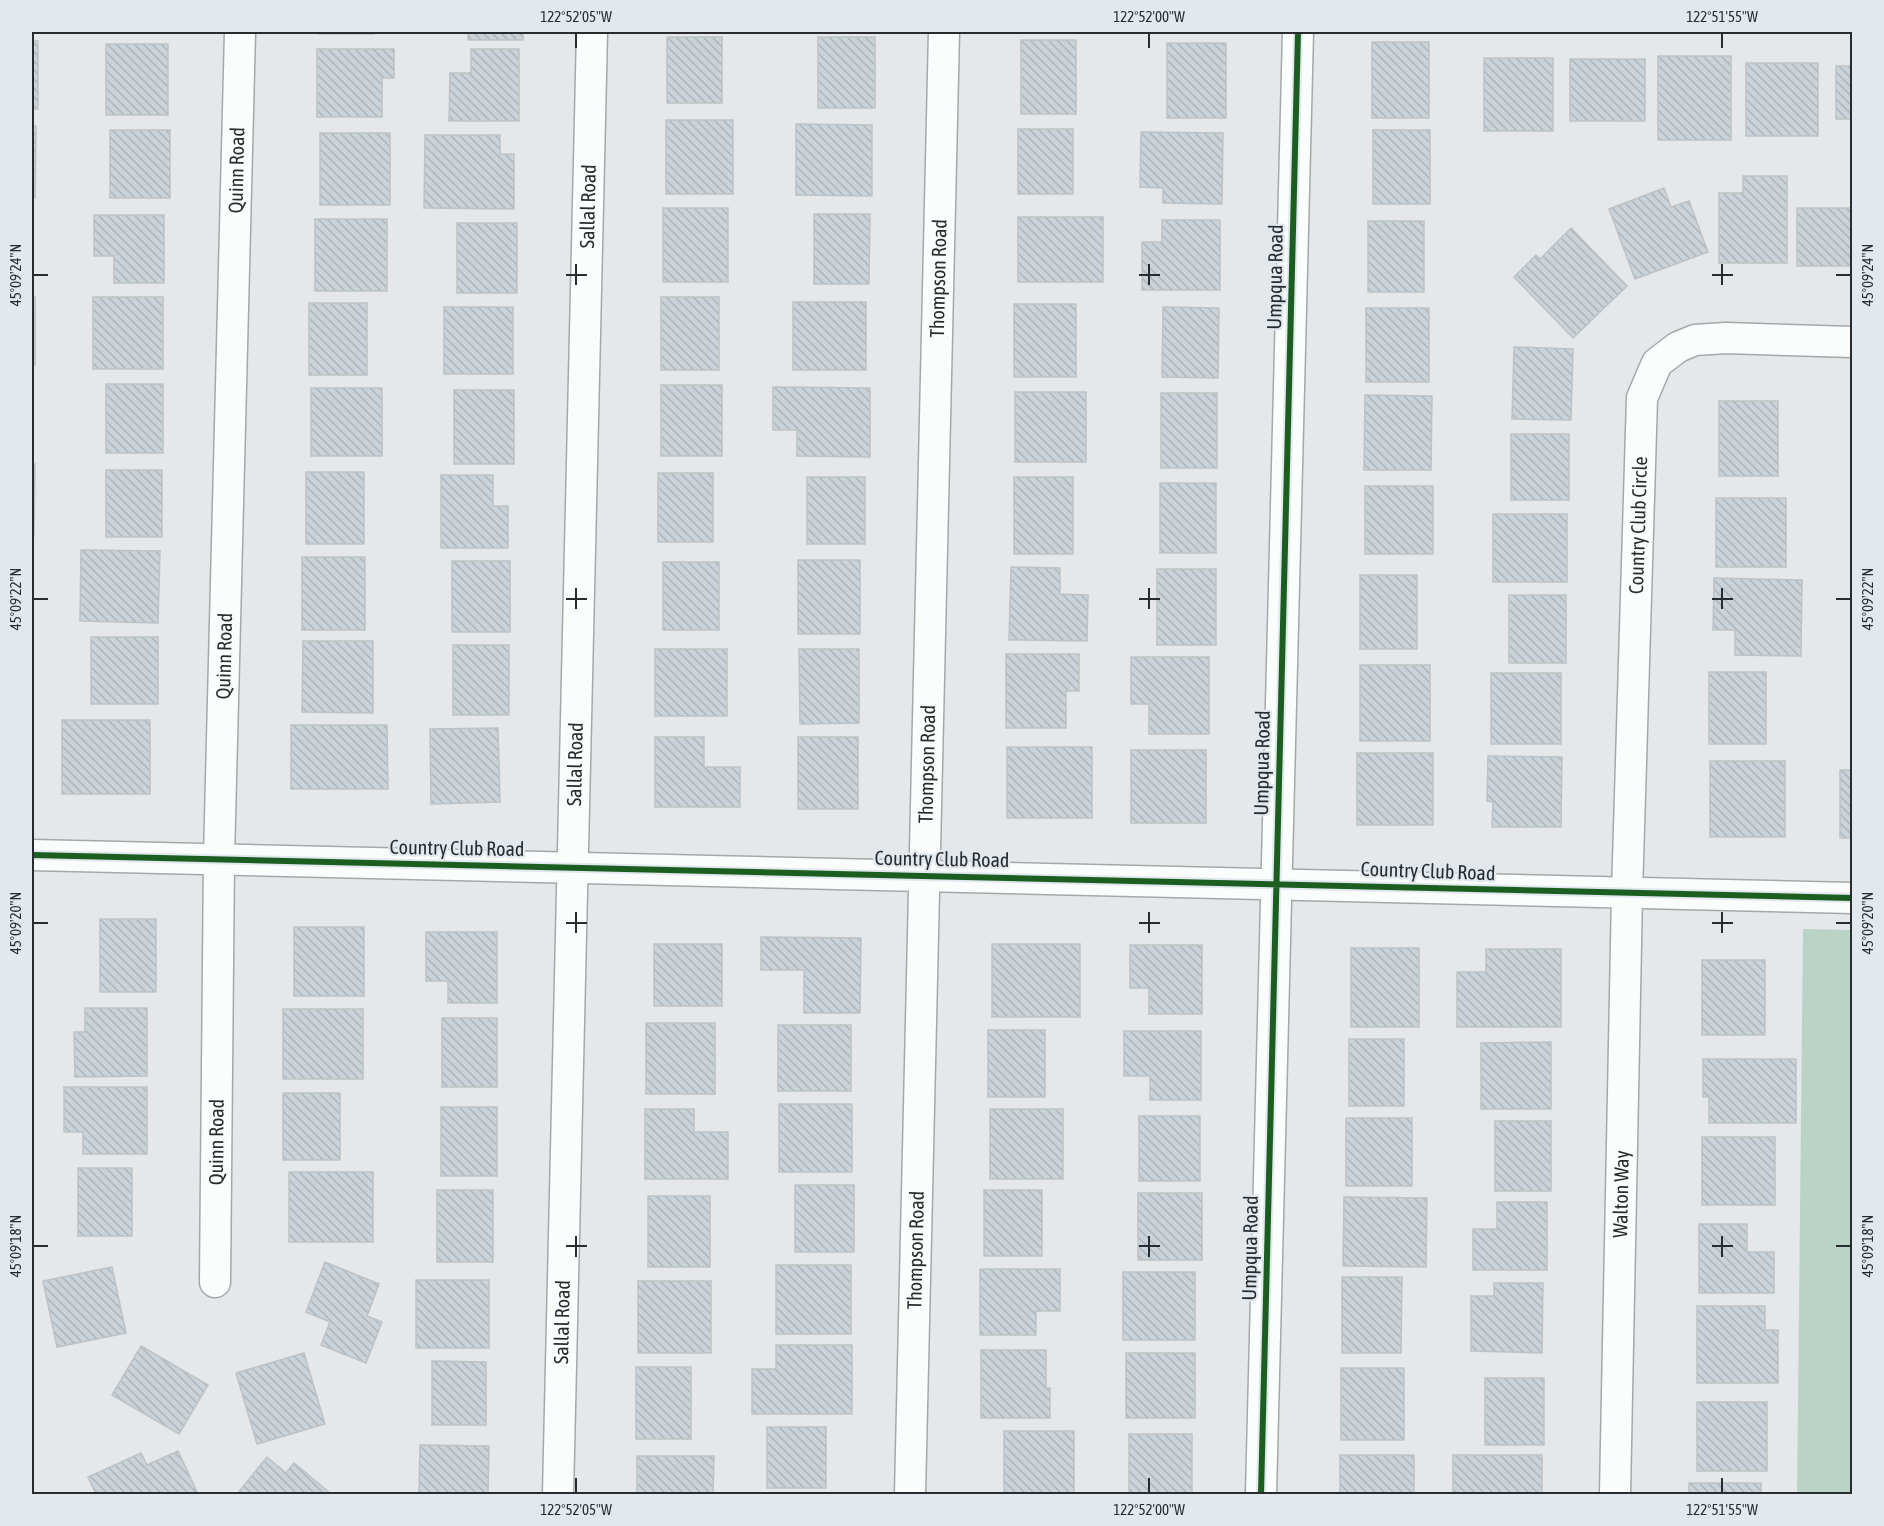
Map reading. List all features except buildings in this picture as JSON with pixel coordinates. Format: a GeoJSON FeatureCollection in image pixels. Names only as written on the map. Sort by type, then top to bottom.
{"type":"FeatureCollection","features":[{"type":"Feature","properties":{"kind":"street","name":"Quinn Road"},"geometry":{"type":"LineString","coordinates":[[215,1282],[219,858],[240,32]]}},
{"type":"Feature","properties":{"kind":"street","name":"Sallal Road"},"geometry":{"type":"LineString","coordinates":[[558,1494],[592,32]]}},
{"type":"Feature","properties":{"kind":"street","name":"Thompson Road"},"geometry":{"type":"LineString","coordinates":[[910,1494],[944,32]]}},
{"type":"Feature","properties":{"kind":"street","name":"Umpqua Road"},"geometry":{"type":"LineString","coordinates":[[1261,1494],[1298,32]]}},
{"type":"Feature","properties":{"kind":"street","name":"Country Club Circle"},"geometry":{"type":"LineString","coordinates":[[1626,894],[1640,420],[1647,381],[1657,363],[1678,347],[1695,340],[1726,338],[1852,342]]}},
{"type":"Feature","properties":{"kind":"street","name":"Country Club Road"},"geometry":{"type":"LineString","coordinates":[[32,855],[1852,898]]}},
{"type":"Feature","properties":{"kind":"street","name":"Walton Way"},"geometry":{"type":"LineString","coordinates":[[1615,1494],[1626,894]]}},
{"type":"Feature","properties":{"kind":"green space"},"geometry":{"type":"Polygon","coordinates":[[[1803,929],[1852,930],[1852,1494],[1797,1494],[1803,929]]]}},
{"type":"Feature","properties":{"kind":"cycle path"},"geometry":{"type":"LineString","coordinates":[[1261,1494],[1298,32]]}},
{"type":"Feature","properties":{"kind":"cycle path"},"geometry":{"type":"LineString","coordinates":[[32,855],[1852,898]]}}]}
